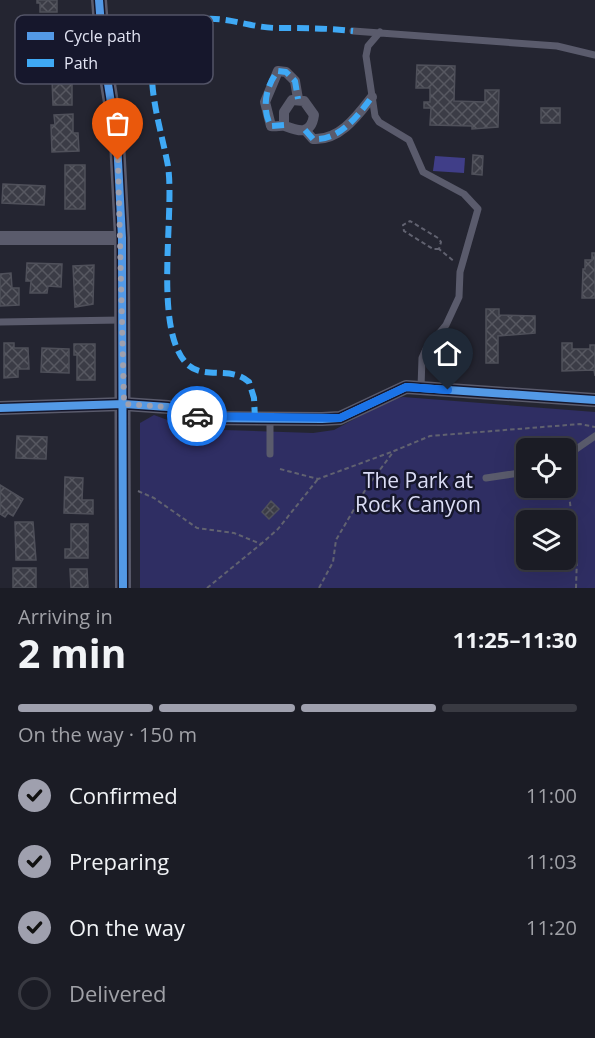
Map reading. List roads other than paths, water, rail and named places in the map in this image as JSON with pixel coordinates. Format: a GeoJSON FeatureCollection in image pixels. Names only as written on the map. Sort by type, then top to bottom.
{"type":"FeatureCollection","features":[{"type":"Feature","properties":{"kind":"street"},"geometry":{"type":"LineString","coordinates":[[99,0],[100,15]]}},
{"type":"Feature","properties":{"kind":"street"},"geometry":{"type":"LineString","coordinates":[[278,71],[286,72],[295,81],[298,99],[309,105],[314,115],[311,125],[305,130],[293,131],[284,125],[271,126],[265,110],[265,102],[278,71]]}},
{"type":"Feature","properties":{"kind":"street"},"geometry":{"type":"LineString","coordinates":[[108,84],[117,141],[122,238],[123,588]]}},
{"type":"Feature","properties":{"kind":"street"},"geometry":{"type":"LineString","coordinates":[[305,130],[313,139],[334,135],[353,120],[372,96]]}},
{"type":"Feature","properties":{"kind":"street"},"geometry":{"type":"LineString","coordinates":[[284,125],[283,118],[287,104],[298,99]]}},
{"type":"Feature","properties":{"kind":"street"},"geometry":{"type":"LineString","coordinates":[[0,238],[122,238]]}},
{"type":"Feature","properties":{"kind":"street"},"geometry":{"type":"LineString","coordinates":[[0,408],[124,404],[168,407],[202,418],[340,418],[406,387],[595,400]]}},
{"type":"Feature","properties":{"kind":"lane"},"geometry":{"type":"LineString","coordinates":[[353,31],[557,45],[595,55]]}},
{"type":"Feature","properties":{"kind":"lane"},"geometry":{"type":"LineString","coordinates":[[380,32],[368,46],[366,56],[375,116],[379,123],[409,140],[423,172],[464,194],[478,208],[461,268],[455,309],[422,358],[421,387]]}},
{"type":"Feature","properties":{"kind":"lane"},"geometry":{"type":"LineString","coordinates":[[0,322],[123,320]]}},
{"type":"Feature","properties":{"kind":"lane"},"geometry":{"type":"LineString","coordinates":[[270,419],[270,454]]}},
{"type":"Feature","properties":{"kind":"lane"},"geometry":{"type":"LineString","coordinates":[[576,449],[595,436]]}},
{"type":"Feature","properties":{"kind":"lane"},"geometry":{"type":"LineString","coordinates":[[486,478],[516,474]]}},
{"type":"Feature","properties":{"kind":"park label","name":"The Park at Rock Canyon"},"geometry":{"type":"Point","coordinates":[418,493]}}]}
